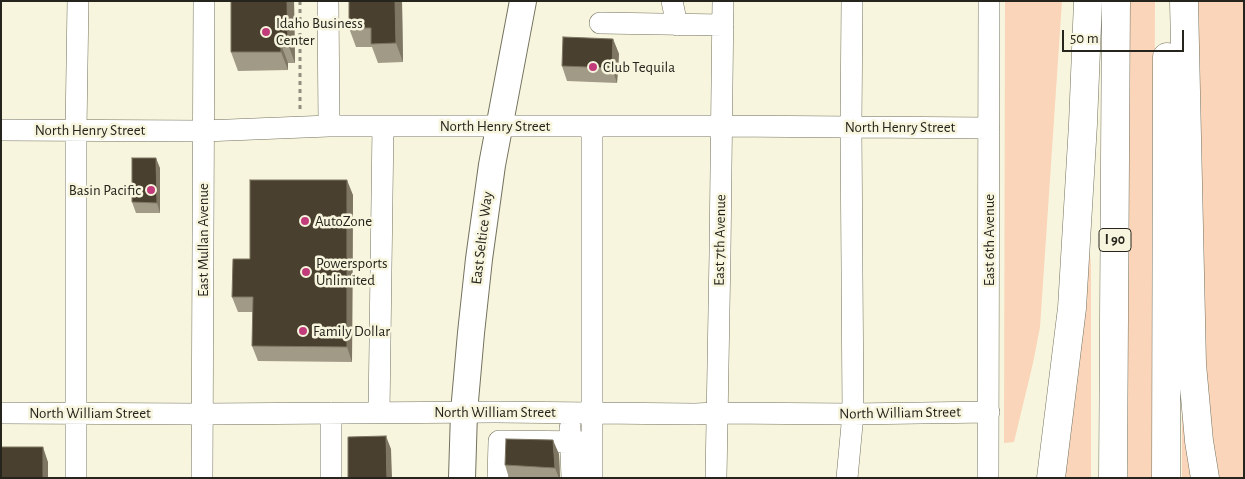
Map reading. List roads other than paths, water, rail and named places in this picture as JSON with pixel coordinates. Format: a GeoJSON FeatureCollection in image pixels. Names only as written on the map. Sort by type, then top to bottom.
{"type":"FeatureCollection","features":[{"type":"Feature","properties":{"kind":"highway"},"geometry":{"type":"LineString","coordinates":[[1051,478],[1072,308],[1084,124],[1088,1]]}},
{"type":"Feature","properties":{"kind":"highway","name":"I 90"},"geometry":{"type":"LineString","coordinates":[[1113,478],[1116,1]]}},
{"type":"Feature","properties":{"kind":"highway"},"geometry":{"type":"LineString","coordinates":[[1166,478],[1167,1]]}},
{"type":"Feature","properties":{"kind":"highway"},"geometry":{"type":"LineString","coordinates":[[1184,1],[1192,364],[1199,441],[1205,478]]}},
{"type":"Feature","properties":{"kind":"main road","name":"East Seltice Way"},"geometry":{"type":"LineString","coordinates":[[462,478],[464,412],[479,259],[492,165],[523,1]]}},
{"type":"Feature","properties":{"kind":"street"},"geometry":{"type":"LineString","coordinates":[[76,478],[78,1]]}},
{"type":"Feature","properties":{"kind":"street","name":"East Mullan Avenue"},"geometry":{"type":"LineString","coordinates":[[202,478],[204,1]]}},
{"type":"Feature","properties":{"kind":"street"},"geometry":{"type":"LineString","coordinates":[[328,1],[329,126]]}},
{"type":"Feature","properties":{"kind":"street"},"geometry":{"type":"LineString","coordinates":[[672,1],[677,25]]}},
{"type":"Feature","properties":{"kind":"street","name":"East 7th Avenue"},"geometry":{"type":"LineString","coordinates":[[716,478],[723,1]]}},
{"type":"Feature","properties":{"kind":"street"},"geometry":{"type":"LineString","coordinates":[[847,478],[853,414],[852,1]]}},
{"type":"Feature","properties":{"kind":"street","name":"East 6th Avenue"},"geometry":{"type":"LineString","coordinates":[[988,478],[989,1]]}},
{"type":"Feature","properties":{"kind":"street"},"geometry":{"type":"LineString","coordinates":[[600,24],[723,25]]}},
{"type":"Feature","properties":{"kind":"street","name":"North Henry Street"},"geometry":{"type":"LineString","coordinates":[[1,130],[204,130],[329,126],[989,128]]}},
{"type":"Feature","properties":{"kind":"street"},"geometry":{"type":"LineString","coordinates":[[379,413],[384,126]]}},
{"type":"Feature","properties":{"kind":"street"},"geometry":{"type":"LineString","coordinates":[[592,126],[592,478]]}},
{"type":"Feature","properties":{"kind":"street","name":"North William Street"},"geometry":{"type":"LineString","coordinates":[[1,413],[592,412],[853,414],[988,412]]}},
{"type":"Feature","properties":{"kind":"street"},"geometry":{"type":"LineString","coordinates":[[330,478],[332,413]]}},
{"type":"Feature","properties":{"kind":"street"},"geometry":{"type":"LineString","coordinates":[[569,413],[572,478]]}},
{"type":"Feature","properties":{"kind":"street"},"geometry":{"type":"LineString","coordinates":[[498,478],[499,441],[592,442]]}},
{"type":"Feature","properties":{"kind":"place","name":"Idaho Business Center"},"geometry":{"type":"Point","coordinates":[266,32]}},
{"type":"Feature","properties":{"kind":"place","name":"Club Tequila"},"geometry":{"type":"Point","coordinates":[593,67]}},
{"type":"Feature","properties":{"kind":"place","name":"Basin Pacific"},"geometry":{"type":"Point","coordinates":[151,190]}},
{"type":"Feature","properties":{"kind":"place","name":"AutoZone"},"geometry":{"type":"Point","coordinates":[305,221]}},
{"type":"Feature","properties":{"kind":"place","name":"Powersports Unlimited"},"geometry":{"type":"Point","coordinates":[306,272]}},
{"type":"Feature","properties":{"kind":"place","name":"Family Dollar"},"geometry":{"type":"Point","coordinates":[303,331]}}]}
